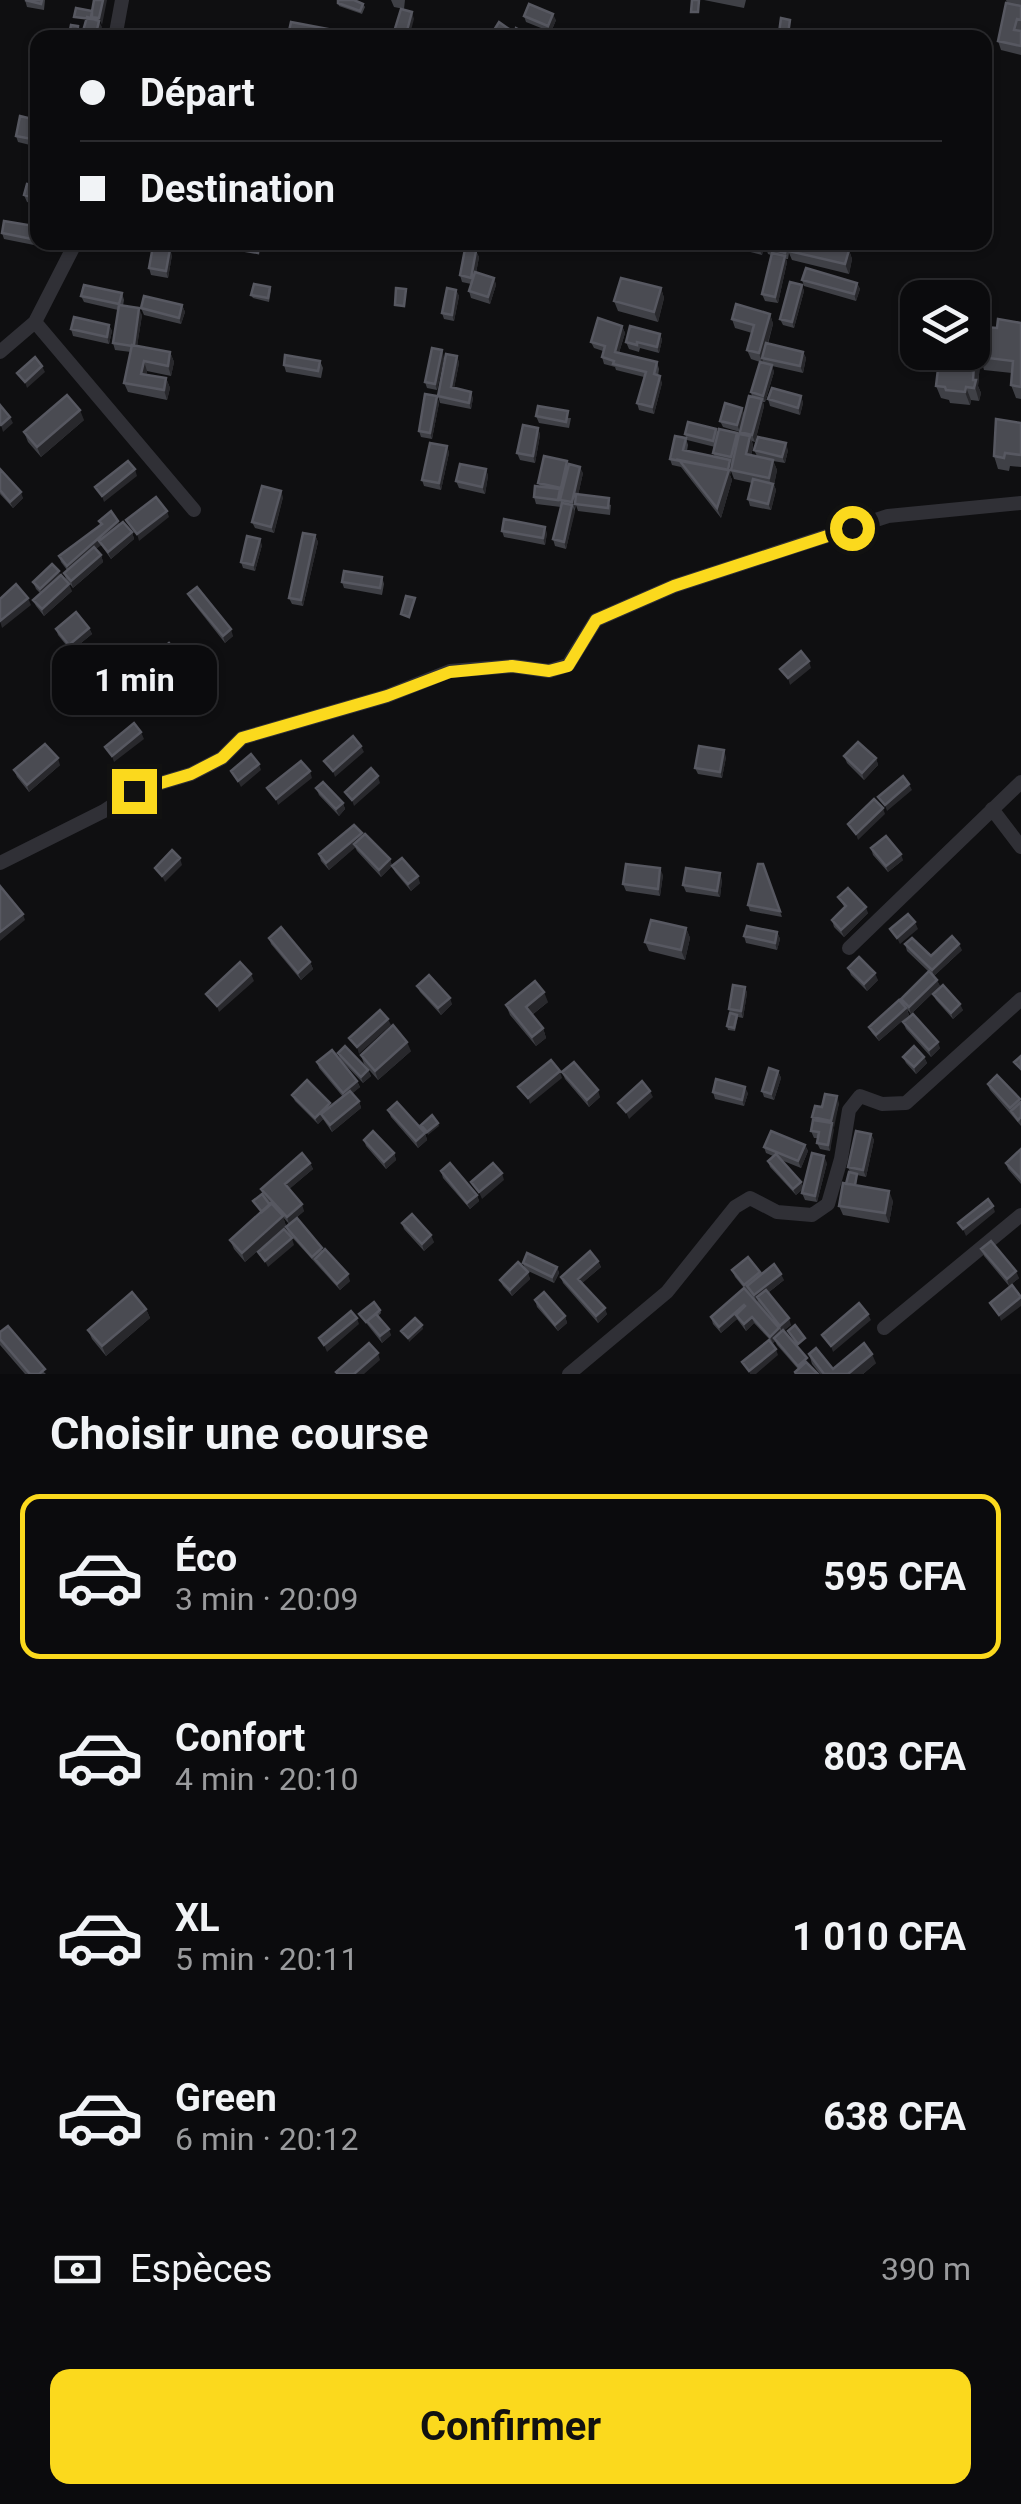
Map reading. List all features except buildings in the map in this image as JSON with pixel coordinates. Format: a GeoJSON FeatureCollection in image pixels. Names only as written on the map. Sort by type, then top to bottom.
{"type":"FeatureCollection","features":[{"type":"Feature","properties":{"kind":"street"},"geometry":{"type":"LineString","coordinates":[[116,30],[122,0]]}},
{"type":"Feature","properties":{"kind":"street"},"geometry":{"type":"LineString","coordinates":[[0,352],[35,322],[72,250]]}},
{"type":"Feature","properties":{"kind":"street"},"geometry":{"type":"LineString","coordinates":[[35,322],[194,510]]}},
{"type":"Feature","properties":{"kind":"street"},"geometry":{"type":"LineString","coordinates":[[0,863],[104,811],[134,791],[191,774],[222,758],[242,738],[387,696],[450,672],[512,666],[549,671],[568,666],[596,620],[674,586],[888,516],[1021,504]]}},
{"type":"Feature","properties":{"kind":"street"},"geometry":{"type":"LineString","coordinates":[[849,948],[1021,782]]}},
{"type":"Feature","properties":{"kind":"street"},"geometry":{"type":"LineString","coordinates":[[992,809],[1021,847]]}},
{"type":"Feature","properties":{"kind":"street"},"geometry":{"type":"LineString","coordinates":[[569,1374],[668,1292],[734,1208],[750,1198],[777,1212],[812,1215],[828,1204],[850,1110],[860,1096],[882,1104],[906,1103],[1021,999]]}},
{"type":"Feature","properties":{"kind":"street"},"geometry":{"type":"LineString","coordinates":[[884,1328],[1021,1215]]}},
{"type":"Feature","properties":{"kind":"route"},"geometry":{"type":"LineString","coordinates":[[134,791],[191,774],[222,758],[242,738],[387,696],[450,672],[512,666],[549,671],[568,666],[596,620],[674,586],[852,528]]}}]}
